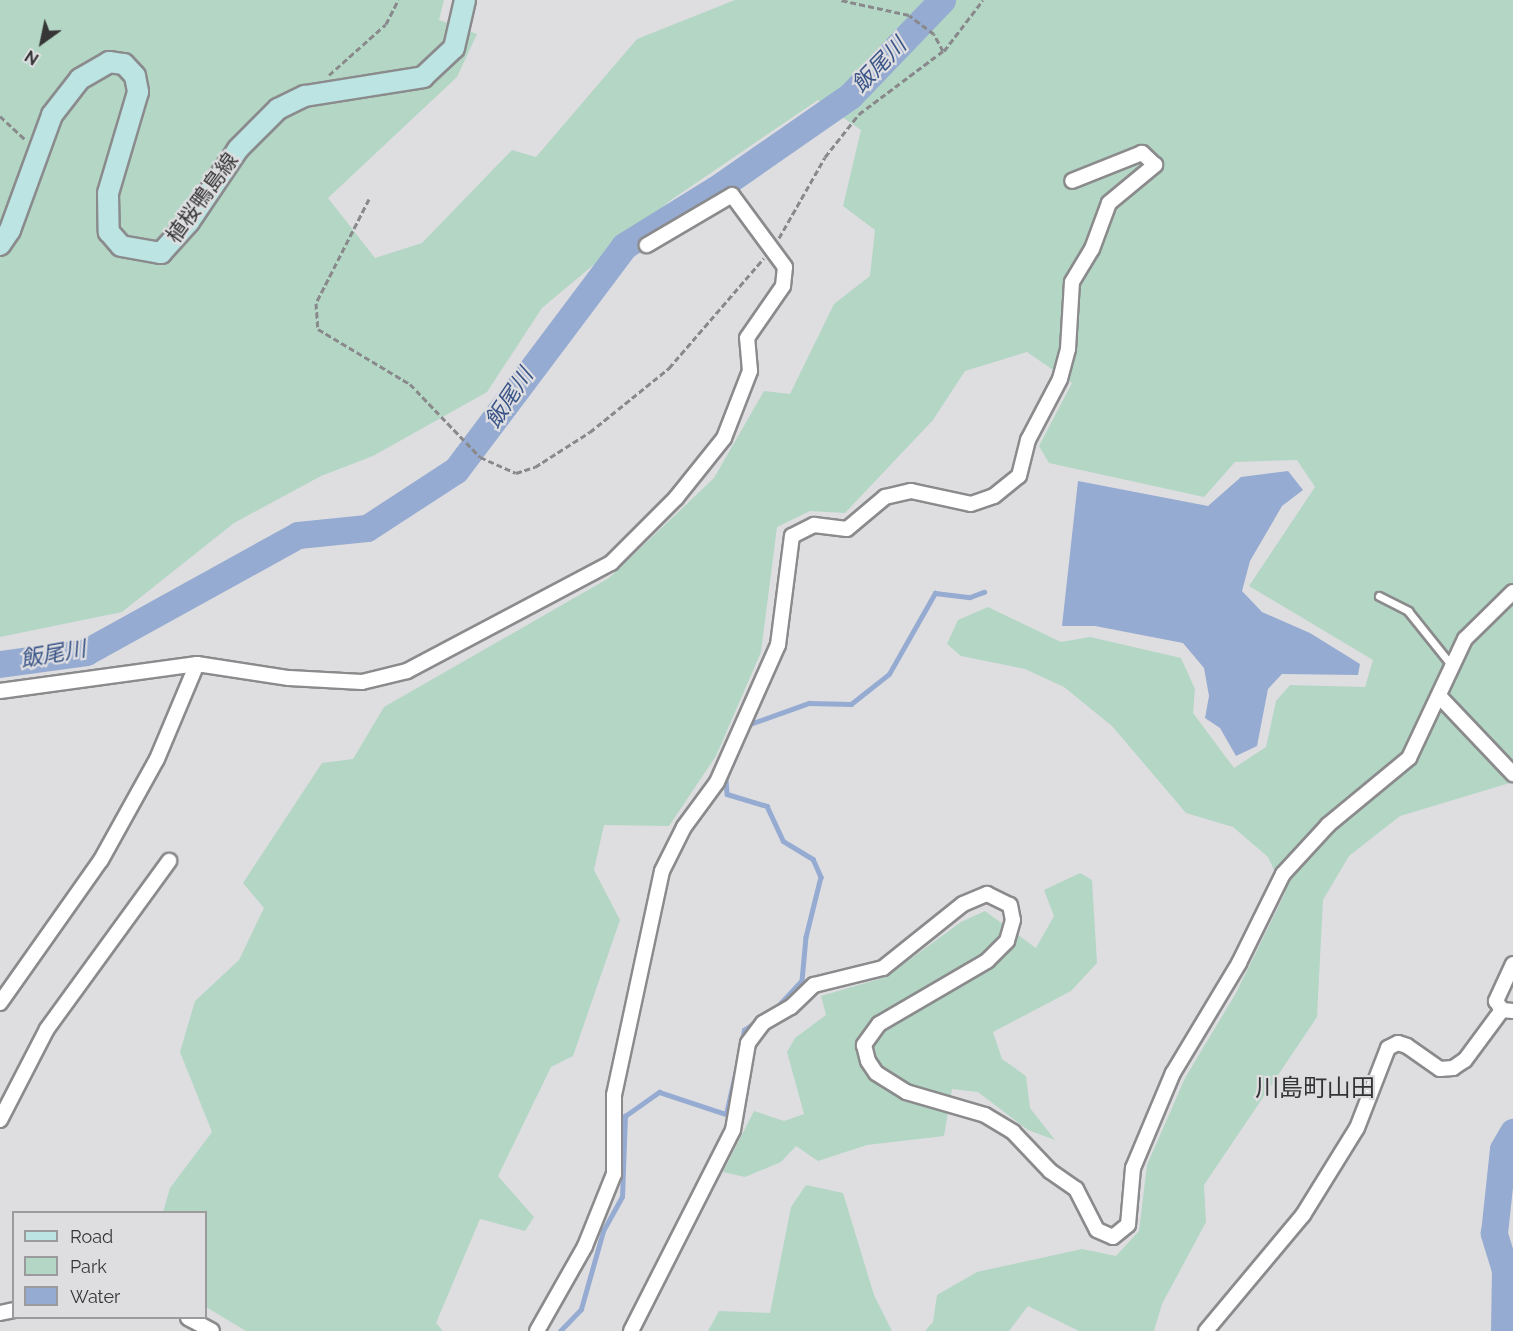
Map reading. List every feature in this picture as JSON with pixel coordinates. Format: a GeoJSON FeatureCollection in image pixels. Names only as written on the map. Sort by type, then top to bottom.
{"type":"FeatureCollection","features":[{"type":"Feature","properties":{"kind":"main road","name":"植桜鴨島線"},"geometry":{"type":"LineString","coordinates":[[0,245],[10,230],[37,149],[52,115],[80,79],[109,62],[124,64],[135,76],[138,92],[108,193],[109,232],[121,246],[161,253],[189,222],[238,149],[278,109],[305,96],[423,77],[454,48],[465,0]]}},
{"type":"Feature","properties":{"kind":"street"},"geometry":{"type":"LineString","coordinates":[[537,1331],[585,1246],[614,1174],[614,1095],[659,882],[684,827],[717,782],[778,645],[792,536],[814,525],[847,529],[885,497],[911,491],[970,504],[994,496],[1019,476],[1028,440],[1060,379],[1068,349],[1072,282],[1092,249],[1109,202],[1155,165],[1142,153],[1072,181]]}},
{"type":"Feature","properties":{"kind":"street"},"geometry":{"type":"LineString","coordinates":[[0,691],[197,664],[288,678],[362,682],[407,670],[611,564],[676,498],[724,438],[750,371],[747,338],[783,286],[785,267],[732,195],[647,245]]}},
{"type":"Feature","properties":{"kind":"street"},"geometry":{"type":"LineString","coordinates":[[631,1331],[733,1130],[748,1043],[763,1023],[791,1007],[814,985],[883,968],[963,904],[987,894],[1010,905],[1013,920],[1007,941],[987,961],[879,1024],[864,1045],[868,1061],[876,1073],[906,1092],[985,1116],[1013,1132],[1050,1171],[1076,1189],[1097,1230],[1113,1237],[1128,1225],[1133,1168],[1173,1073],[1239,963],[1283,874],[1328,825],[1410,758],[1465,639],[1513,592]]}},
{"type":"Feature","properties":{"kind":"street"},"geometry":{"type":"LineString","coordinates":[[0,1003],[101,860],[157,759],[197,664]]}},
{"type":"Feature","properties":{"kind":"street"},"geometry":{"type":"LineString","coordinates":[[1439,696],[1513,774]]}},
{"type":"Feature","properties":{"kind":"street"},"geometry":{"type":"LineString","coordinates":[[0,1119],[47,1029],[169,861]]}},
{"type":"Feature","properties":{"kind":"street"},"geometry":{"type":"LineString","coordinates":[[1206,1331],[1303,1215],[1357,1128],[1388,1048],[1398,1043],[1407,1046],[1440,1069],[1453,1068],[1465,1060],[1507,1011],[1497,991],[1513,964]]}},
{"type":"Feature","properties":{"kind":"street"},"geometry":{"type":"LineString","coordinates":[[191,1319],[212,1331]]}},
{"type":"Feature","properties":{"kind":"lane"},"geometry":{"type":"LineString","coordinates":[[1378,596],[1408,611],[1452,666]]}},
{"type":"Feature","properties":{"kind":"path"},"geometry":{"type":"LineString","coordinates":[[305,96],[386,24],[399,0]]}},
{"type":"Feature","properties":{"kind":"path"},"geometry":{"type":"LineString","coordinates":[[840,0],[909,15],[934,34],[943,51]]}},
{"type":"Feature","properties":{"kind":"path"},"geometry":{"type":"LineString","coordinates":[[369,199],[316,303],[318,329],[410,384],[463,442],[480,457],[516,473],[535,467],[590,432],[669,368],[771,249],[825,157],[859,114],[943,51],[983,0]]}},
{"type":"Feature","properties":{"kind":"path"},"geometry":{"type":"LineString","coordinates":[[0,116],[37,149]]}},
{"type":"Feature","properties":{"kind":"green space"},"geometry":{"type":"Polygon","coordinates":[[[0,0],[444,0],[439,20],[477,34],[457,77],[328,198],[375,258],[422,243],[512,150],[536,157],[637,39],[735,0],[1513,0],[1513,782],[1400,816],[1349,856],[1323,900],[1317,1017],[1204,1185],[1206,1222],[1162,1304],[1154,1331],[1079,1331],[1028,1306],[1009,1331],[925,1331],[933,1322],[937,1295],[977,1272],[1082,1249],[1116,1256],[1139,1231],[1147,1165],[1185,1078],[1236,993],[1285,893],[1268,857],[1233,827],[1186,813],[1112,726],[1064,687],[1025,669],[961,656],[947,644],[958,620],[988,607],[1061,642],[1090,637],[1181,658],[1195,689],[1193,713],[1234,768],[1266,747],[1276,701],[1290,685],[1365,687],[1373,660],[1249,586],[1315,487],[1297,460],[1235,462],[1204,497],[1049,463],[1039,446],[1072,383],[1027,352],[965,371],[933,420],[845,513],[810,511],[777,527],[761,652],[716,756],[669,826],[604,825],[594,870],[620,920],[573,1056],[551,1067],[498,1176],[534,1217],[525,1231],[480,1219],[436,1323],[443,1331],[246,1331],[207,1308],[207,1211],[163,1211],[170,1188],[212,1132],[180,1052],[195,1001],[239,960],[264,908],[243,883],[322,763],[353,759],[384,707],[609,578],[714,478],[764,391],[790,394],[834,304],[870,276],[875,230],[843,206],[861,130],[818,100],[671,200],[542,308],[487,392],[373,456],[321,476],[234,523],[122,612],[0,637],[0,0]]]}},
{"type":"Feature","properties":{"kind":"green space"},"geometry":{"type":"Polygon","coordinates":[[[1080,873],[1092,880],[1097,963],[1071,991],[993,1032],[1002,1059],[1026,1076],[1030,1108],[1055,1140],[1028,1130],[978,1092],[952,1089],[944,1136],[867,1145],[818,1161],[796,1146],[781,1162],[745,1177],[723,1172],[754,1111],[784,1121],[804,1114],[787,1052],[795,1038],[826,1015],[821,996],[886,977],[961,922],[985,911],[1036,948],[1054,916],[1044,890],[1080,873]]]}},
{"type":"Feature","properties":{"kind":"green space"},"geometry":{"type":"Polygon","coordinates":[[[806,1185],[843,1193],[874,1295],[892,1331],[708,1331],[719,1311],[770,1313],[791,1207],[806,1185]]]}},
{"type":"Feature","properties":{"kind":"water"},"geometry":{"type":"Polygon","coordinates":[[[1288,471],[1303,490],[1282,506],[1250,561],[1242,591],[1262,612],[1310,633],[1360,664],[1358,675],[1282,674],[1268,689],[1257,746],[1236,756],[1220,728],[1205,718],[1209,696],[1204,668],[1183,643],[1095,626],[1062,626],[1078,481],[1208,506],[1241,477],[1288,471]]]}},
{"type":"Feature","properties":{"kind":"waterway","name":"飯尾川"},"geometry":{"type":"LineString","coordinates":[[0,664],[86,652],[298,535],[367,528],[456,470],[624,246],[716,189],[850,96],[942,0]]}},
{"type":"Feature","properties":{"kind":"waterway"},"geometry":{"type":"LineString","coordinates":[[750,724],[809,703],[851,704],[889,674],[935,593],[970,597],[984,592]]}},
{"type":"Feature","properties":{"kind":"waterway"},"geometry":{"type":"LineString","coordinates":[[737,753],[726,779],[727,794],[767,806],[783,841],[813,859],[821,877],[806,937],[802,981],[779,1006]]}},
{"type":"Feature","properties":{"kind":"waterway"},"geometry":{"type":"LineString","coordinates":[[741,1047],[744,1030],[760,1019]]}},
{"type":"Feature","properties":{"kind":"waterway"},"geometry":{"type":"LineString","coordinates":[[560,1331],[581,1309],[603,1231],[622,1197],[625,1116],[659,1092],[726,1114],[738,1061]]}},
{"type":"Feature","properties":{"kind":"waterway"},"geometry":{"type":"LineString","coordinates":[[1504,1331],[1505,1270],[1494,1233],[1503,1149],[1513,1132]]}},
{"type":"Feature","properties":{"kind":"district","name":"川島町山田"},"geometry":{"type":"Point","coordinates":[1315,1088]}}]}
